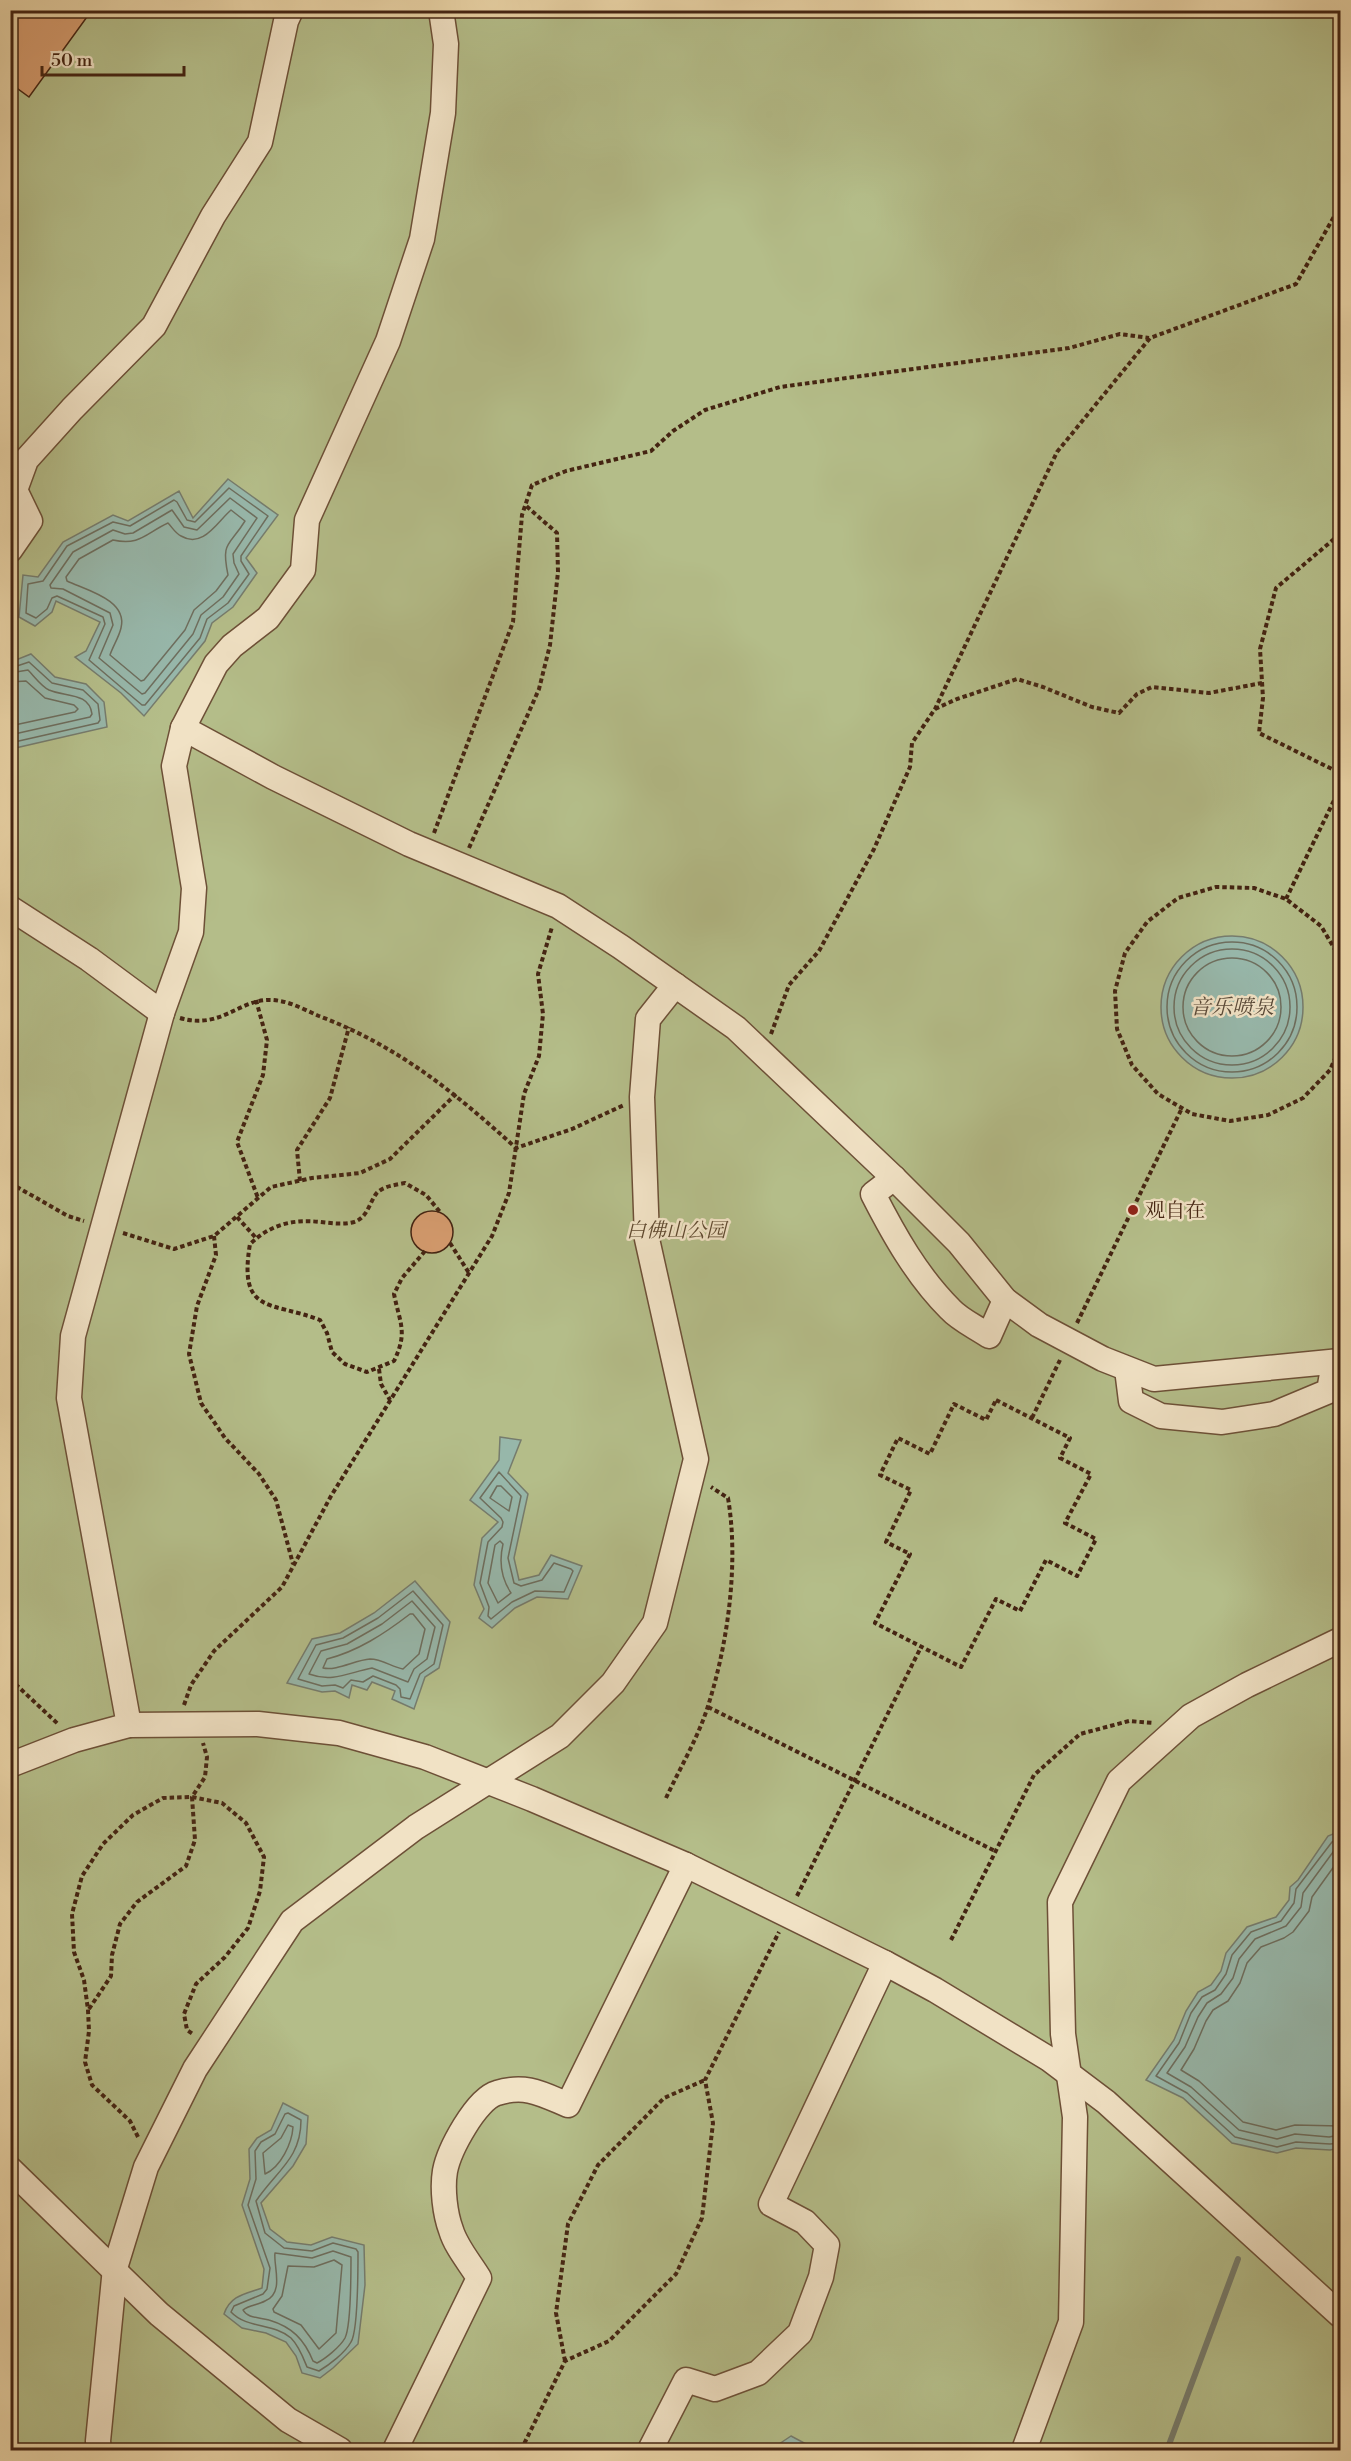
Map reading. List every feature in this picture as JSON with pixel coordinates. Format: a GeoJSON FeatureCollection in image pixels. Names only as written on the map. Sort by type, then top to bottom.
{"type":"FeatureCollection","features":[{"type":"Feature","properties":{"kind":"lane"},"geometry":{"type":"LineString","coordinates":[[10,550],[30,521],[13,491],[26,460],[72,409],[154,326],[213,216],[260,142],[286,21],[291,10]]}},
{"type":"Feature","properties":{"kind":"lane"},"geometry":{"type":"LineString","coordinates":[[129,1725],[69,1398],[73,1336],[162,1013],[191,932],[194,888],[174,766],[183,728],[216,664],[232,646],[268,618],[303,570],[307,520],[388,340],[422,239],[443,113],[446,44],[441,10]]}},
{"type":"Feature","properties":{"kind":"lane"},"geometry":{"type":"LineString","coordinates":[[183,728],[273,777],[427,851],[558,906],[675,985],[736,1028],[764,1054],[959,1243],[1005,1300],[1039,1325],[1154,1380],[1337,1361],[1329,1391],[1274,1414],[1222,1422],[1161,1416],[1131,1401],[1128,1369]]}},
{"type":"Feature","properties":{"kind":"lane"},"geometry":{"type":"LineString","coordinates":[[10,908],[89,959],[162,1013]]}},
{"type":"Feature","properties":{"kind":"lane"},"geometry":{"type":"LineString","coordinates":[[99,2451],[98,2441],[115,2272],[146,2167],[195,2069],[292,1921],[416,1827],[560,1736],[613,1683],[655,1623],[696,1459],[647,1239],[642,1096],[648,1019],[675,985]]}},
{"type":"Feature","properties":{"kind":"lane"},"geometry":{"type":"LineString","coordinates":[[894,1178],[873,1194],[889,1227],[916,1269],[951,1311],[988,1336],[1005,1300]]}},
{"type":"Feature","properties":{"kind":"lane"},"geometry":{"type":"LineString","coordinates":[[1024,2451],[1071,2322],[1075,2116],[1063,2034],[1060,1902],[1119,1781],[1191,1716],[1247,1685],[1341,1640]]}},
{"type":"Feature","properties":{"kind":"lane"},"geometry":{"type":"LineString","coordinates":[[10,1765],[74,1740],[129,1725],[258,1724],[339,1733],[425,1757],[488,1782],[686,1865],[885,1963],[964,2007],[1049,2059],[1106,2102],[1341,2315]]}},
{"type":"Feature","properties":{"kind":"lane"},"geometry":{"type":"LineString","coordinates":[[395,2451],[479,2278],[451,2231],[445,2199],[445,2172],[455,2144],[473,2114],[495,2093],[528,2089],[568,2105],[686,1865]]}},
{"type":"Feature","properties":{"kind":"lane"},"geometry":{"type":"LineString","coordinates":[[651,2451],[686,2380],[715,2389],[758,2373],[800,2333],[821,2277],[826,2245],[805,2222],[771,2204],[885,1963]]}},
{"type":"Feature","properties":{"kind":"lane"},"geometry":{"type":"LineString","coordinates":[[10,2169],[159,2313],[288,2420],[340,2451]]}},
{"type":"Feature","properties":{"kind":"path"},"geometry":{"type":"LineString","coordinates":[[427,851],[513,622],[522,515],[532,485],[566,471],[651,451],[673,431],[705,410],[780,387],[1069,348],[1120,334],[1150,338],[1296,284],[1341,206]]}},
{"type":"Feature","properties":{"kind":"path"},"geometry":{"type":"LineString","coordinates":[[764,1054],[789,985],[819,951],[874,849],[910,767],[912,743],[935,709],[1058,452],[1150,338]]}},
{"type":"Feature","properties":{"kind":"path"},"geometry":{"type":"LineString","coordinates":[[461,866],[539,689],[550,645],[558,572],[557,533],[525,505]]}},
{"type":"Feature","properties":{"kind":"path"},"geometry":{"type":"LineString","coordinates":[[1341,534],[1276,588],[1260,649],[1263,698],[1259,733],[1341,773]]}},
{"type":"Feature","properties":{"kind":"path"},"geometry":{"type":"LineString","coordinates":[[935,709],[957,699],[1017,679],[1092,707],[1119,713],[1137,694],[1152,687],[1209,693],[1262,683]]}},
{"type":"Feature","properties":{"kind":"path"},"geometry":{"type":"LineString","coordinates":[[1286,899],[1341,788]]}},
{"type":"Feature","properties":{"kind":"path"},"geometry":{"type":"LineString","coordinates":[[1341,958],[1321,926],[1286,899],[1254,888],[1216,887],[1178,898],[1147,921],[1125,953],[1115,991],[1117,1029],[1132,1065],[1158,1094],[1192,1114],[1230,1121],[1268,1116],[1303,1098],[1330,1070],[1341,1047]]}},
{"type":"Feature","properties":{"kind":"path"},"geometry":{"type":"LineString","coordinates":[[88,2010],[111,1976],[112,1955],[120,1924],[137,1902],[186,1866],[195,1840],[192,1797],[205,1777],[207,1757],[188,1725],[191,1685],[214,1651],[282,1587],[331,1496],[492,1236],[509,1193],[524,1094],[539,1056],[543,1014],[538,974],[558,906]]}},
{"type":"Feature","properties":{"kind":"path"},"geometry":{"type":"LineString","coordinates":[[162,1013],[196,1023],[224,1017],[256,1000],[280,1000],[349,1027],[406,1059],[456,1094],[516,1148]]}},
{"type":"Feature","properties":{"kind":"path"},"geometry":{"type":"LineString","coordinates":[[256,1000],[267,1040],[263,1075],[237,1142],[258,1198]]}},
{"type":"Feature","properties":{"kind":"path"},"geometry":{"type":"LineString","coordinates":[[300,1181],[297,1150],[330,1098],[349,1027]]}},
{"type":"Feature","properties":{"kind":"path"},"geometry":{"type":"LineString","coordinates":[[10,1183],[68,1216],[174,1249],[214,1236],[272,1187],[360,1173],[390,1158],[456,1094]]}},
{"type":"Feature","properties":{"kind":"path"},"geometry":{"type":"LineString","coordinates":[[516,1148],[572,1128],[642,1096]]}},
{"type":"Feature","properties":{"kind":"path"},"geometry":{"type":"LineString","coordinates":[[1032,1418],[1182,1108]]}},
{"type":"Feature","properties":{"kind":"path"},"geometry":{"type":"LineString","coordinates":[[425,1251],[402,1278],[394,1294],[404,1330],[394,1361],[380,1369],[367,1372],[345,1364],[332,1352],[327,1333],[320,1320],[263,1304],[247,1284],[246,1264],[250,1244],[281,1223],[302,1220],[337,1224],[356,1222],[368,1212],[377,1193],[390,1186],[405,1183],[426,1195],[440,1212]]}},
{"type":"Feature","properties":{"kind":"path"},"geometry":{"type":"LineString","coordinates":[[237,1217],[256,1238]]}},
{"type":"Feature","properties":{"kind":"path"},"geometry":{"type":"LineString","coordinates":[[214,1236],[216,1255],[197,1306],[189,1354],[201,1403],[225,1438],[259,1474],[276,1500],[293,1564]]}},
{"type":"Feature","properties":{"kind":"path"},"geometry":{"type":"LineString","coordinates":[[450,1243],[469,1273]]}},
{"type":"Feature","properties":{"kind":"path"},"geometry":{"type":"LineString","coordinates":[[380,1369],[381,1384],[390,1400]]}},
{"type":"Feature","properties":{"kind":"path"},"geometry":{"type":"LineString","coordinates":[[996,1400],[1032,1418],[1070,1438],[1060,1458],[1091,1474],[1065,1523],[1096,1539],[1077,1576],[1046,1560],[1020,1611],[996,1599],[961,1667],[875,1623],[910,1554],[886,1542],[911,1491],[880,1475],[898,1438],[930,1454],[954,1404],[986,1420],[996,1400]]}},
{"type":"Feature","properties":{"kind":"path"},"geometry":{"type":"LineString","coordinates":[[10,1418],[14,1426],[10,1439]]}},
{"type":"Feature","properties":{"kind":"path"},"geometry":{"type":"LineString","coordinates":[[666,1798],[708,1707],[728,1618],[733,1525],[728,1498],[692,1475]]}},
{"type":"Feature","properties":{"kind":"path"},"geometry":{"type":"LineString","coordinates":[[565,2361],[609,2341],[676,2274],[702,2218],[713,2123],[705,2080],[921,1647]]}},
{"type":"Feature","properties":{"kind":"path"},"geometry":{"type":"LineString","coordinates":[[10,1679],[74,1740]]}},
{"type":"Feature","properties":{"kind":"path"},"geometry":{"type":"LineString","coordinates":[[708,1707],[995,1851]]}},
{"type":"Feature","properties":{"kind":"path"},"geometry":{"type":"LineString","coordinates":[[951,1940],[1034,1775],[1080,1734],[1129,1721],[1181,1724]]}},
{"type":"Feature","properties":{"kind":"path"},"geometry":{"type":"LineString","coordinates":[[146,2167],[141,2143],[130,2121],[92,2085],[85,2062],[89,2031],[88,2010],[84,1980],[74,1952],[72,1914],[82,1876],[103,1844],[133,1815],[163,1798],[192,1797],[222,1803],[246,1823],[264,1857],[260,1891],[248,1928],[225,1957],[196,1984],[184,2014],[187,2030],[210,2046]]}},
{"type":"Feature","properties":{"kind":"path"},"geometry":{"type":"LineString","coordinates":[[521,2451],[565,2361],[556,2313],[568,2224],[598,2165],[664,2098],[705,2080]]}},
{"type":"Feature","properties":{"kind":"green space","name":"白佛山公园"},"geometry":{"type":"Polygon","coordinates":[[[11,11],[1340,11],[1340,2450],[11,2450],[11,11]]]}},
{"type":"Feature","properties":{"kind":"water"},"geometry":{"type":"Polygon","coordinates":[[[228,479],[278,515],[246,558],[257,573],[233,607],[212,623],[205,641],[144,716],[121,693],[75,657],[86,651],[100,622],[56,601],[52,612],[35,626],[19,617],[23,575],[38,577],[63,542],[113,515],[128,521],[179,491],[193,518],[228,479]]]}},
{"type":"Feature","properties":{"kind":"water"},"geometry":{"type":"Polygon","coordinates":[[[31,654],[55,677],[86,684],[104,702],[107,727],[11,749],[11,657],[16,660],[31,654]]]}},
{"type":"Feature","properties":{"kind":"water","name":"音乐喷泉"},"geometry":{"type":"Polygon","coordinates":[[[1232,936],[1259,941],[1282,957],[1298,980],[1303,1007],[1298,1034],[1282,1057],[1259,1073],[1232,1078],[1205,1073],[1182,1057],[1166,1034],[1161,1007],[1166,980],[1182,957],[1205,941],[1232,936]]]}},
{"type":"Feature","properties":{"kind":"water"},"geometry":{"type":"Polygon","coordinates":[[[500,1437],[521,1440],[508,1473],[528,1494],[514,1558],[519,1580],[539,1575],[551,1555],[582,1566],[568,1599],[537,1597],[515,1608],[492,1628],[479,1618],[484,1609],[474,1585],[482,1538],[498,1522],[470,1500],[499,1460],[500,1437]]]}},
{"type":"Feature","properties":{"kind":"water"},"geometry":{"type":"Polygon","coordinates":[[[415,1581],[450,1622],[439,1668],[425,1677],[414,1709],[392,1699],[395,1691],[372,1682],[367,1690],[352,1685],[349,1698],[335,1691],[322,1692],[287,1683],[312,1639],[340,1633],[374,1613],[415,1581]]]}},
{"type":"Feature","properties":{"kind":"water"},"geometry":{"type":"Polygon","coordinates":[[[1340,1831],[1340,2148],[1330,2150],[1296,2148],[1277,2153],[1232,2143],[1183,2098],[1146,2080],[1174,2040],[1186,2011],[1198,1992],[1211,1985],[1221,1971],[1226,1953],[1247,1927],[1276,1917],[1289,1900],[1290,1887],[1298,1880],[1328,1836],[1340,1831]]]}},
{"type":"Feature","properties":{"kind":"water"},"geometry":{"type":"Polygon","coordinates":[[[283,2103],[308,2116],[306,2144],[293,2166],[261,2203],[270,2229],[287,2242],[311,2245],[332,2237],[364,2245],[365,2285],[358,2344],[320,2378],[302,2373],[296,2356],[286,2342],[266,2333],[242,2328],[224,2314],[234,2299],[262,2288],[264,2269],[242,2205],[250,2179],[249,2149],[257,2138],[271,2130],[283,2103]]]}},
{"type":"Feature","properties":{"kind":"water"},"geometry":{"type":"Polygon","coordinates":[[[791,2436],[808,2445],[809,2450],[770,2450],[791,2436]]]}},
{"type":"Feature","properties":{"kind":"building"},"geometry":{"type":"Polygon","coordinates":[[[10,10],[92,10],[29,97],[10,83],[10,10]]]}},
{"type":"Feature","properties":{"kind":"building"},"geometry":{"type":"Polygon","coordinates":[[[432,1211],[447,1217],[453,1232],[447,1247],[432,1253],[417,1247],[411,1232],[417,1217],[432,1211]]]}},
{"type":"Feature","properties":{"kind":"waterway"},"geometry":{"type":"LineString","coordinates":[[1167,2450],[1238,2259]]}},
{"type":"Feature","properties":{"kind":"place","name":"观自在"},"geometry":{"type":"Point","coordinates":[1133,1210]}}]}
